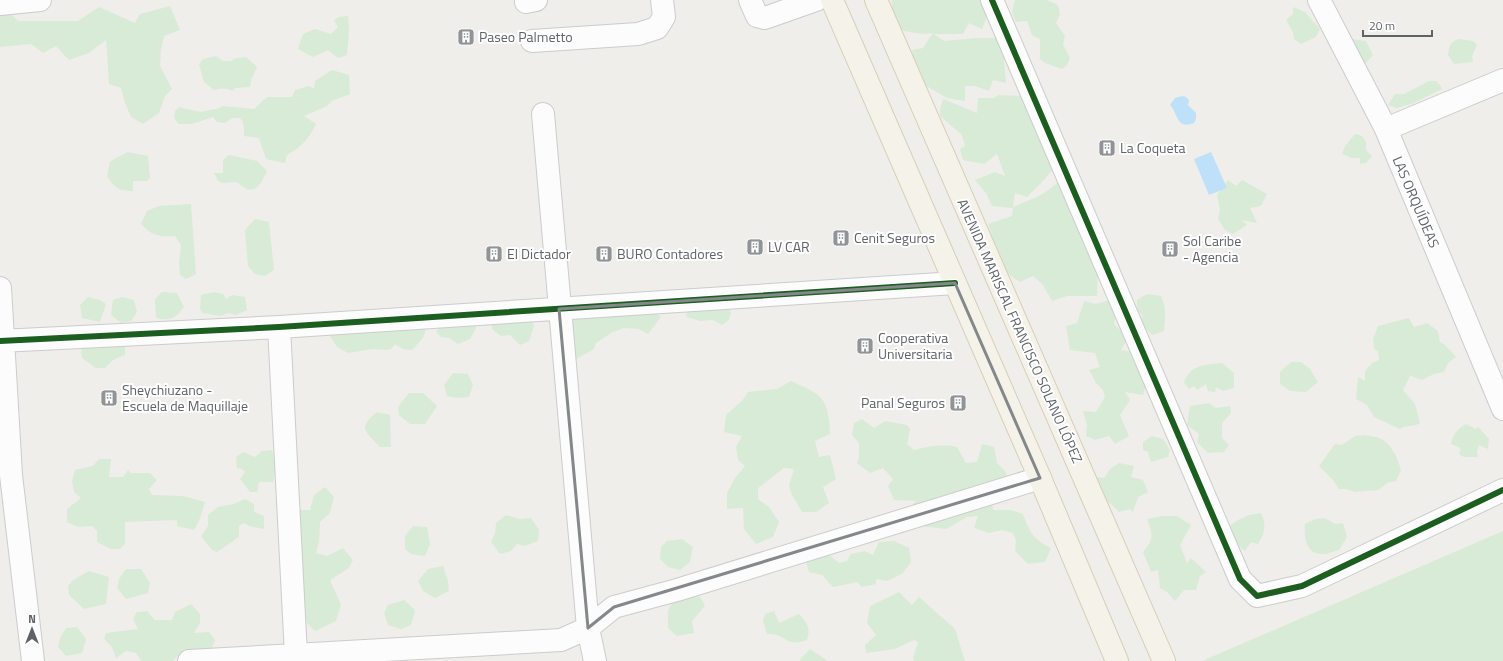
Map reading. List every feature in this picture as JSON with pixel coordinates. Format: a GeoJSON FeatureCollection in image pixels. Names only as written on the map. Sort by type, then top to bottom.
{"type":"FeatureCollection","features":[{"type":"Feature","properties":{"kind":"main road"},"geometry":{"type":"LineString","coordinates":[[832,0],[1040,478],[1117,661]]}},
{"type":"Feature","properties":{"kind":"main road","name":"AVENIDA MARISCAL FRANCISCO SOLANO LÓPEZ"},"geometry":{"type":"LineString","coordinates":[[876,0],[1164,661]]}},
{"type":"Feature","properties":{"kind":"street"},"geometry":{"type":"LineString","coordinates":[[0,4],[40,0]]}},
{"type":"Feature","properties":{"kind":"street"},"geometry":{"type":"LineString","coordinates":[[532,41],[638,34],[658,28],[664,17],[662,0]]}},
{"type":"Feature","properties":{"kind":"street"},"geometry":{"type":"LineString","coordinates":[[750,0],[757,16],[765,18],[816,0]]}},
{"type":"Feature","properties":{"kind":"street"},"geometry":{"type":"LineString","coordinates":[[992,0],[1240,579],[1247,588],[1257,596],[1302,586],[1503,490]]}},
{"type":"Feature","properties":{"kind":"street","name":"LAS ORQUÍDEAS"},"geometry":{"type":"LineString","coordinates":[[1319,0],[1386,130],[1503,409]]}},
{"type":"Feature","properties":{"kind":"street"},"geometry":{"type":"LineString","coordinates":[[1386,130],[1503,80]]}},
{"type":"Feature","properties":{"kind":"street"},"geometry":{"type":"LineString","coordinates":[[543,114],[588,628],[595,661]]}},
{"type":"Feature","properties":{"kind":"street"},"geometry":{"type":"LineString","coordinates":[[2,341],[279,327],[955,283]]}},
{"type":"Feature","properties":{"kind":"street"},"geometry":{"type":"LineString","coordinates":[[0,288],[5,473],[33,661]]}},
{"type":"Feature","properties":{"kind":"street"},"geometry":{"type":"LineString","coordinates":[[279,327],[296,655]]}},
{"type":"Feature","properties":{"kind":"street"},"geometry":{"type":"LineString","coordinates":[[197,661],[561,640],[588,628],[614,608],[1040,478]]}},
{"type":"Feature","properties":{"kind":"highlighted area"},"geometry":{"type":"Polygon","coordinates":[[[955,283],[1040,478],[614,607],[588,628],[559,309],[955,283]]]}},
{"type":"Feature","properties":{"kind":"green space"},"geometry":{"type":"Polygon","coordinates":[[[892,0],[980,0],[989,6],[982,29],[969,23],[963,34],[934,34],[944,41],[997,38],[1006,51],[1004,60],[1006,83],[993,80],[989,91],[975,86],[965,86],[965,101],[947,98],[923,84],[922,75],[914,64],[912,50],[923,48],[933,33],[922,34],[899,30],[891,14],[892,0]]]}},
{"type":"Feature","properties":{"kind":"green space"},"geometry":{"type":"Polygon","coordinates":[[[1015,0],[1047,0],[1058,5],[1060,14],[1056,23],[1065,36],[1063,44],[1070,58],[1067,65],[1062,69],[1045,63],[1040,59],[1040,39],[1032,35],[1027,21],[1016,22],[1012,12],[1015,0]]]}},
{"type":"Feature","properties":{"kind":"green space"},"geometry":{"type":"Polygon","coordinates":[[[170,6],[180,30],[164,36],[160,66],[172,89],[165,96],[159,113],[143,124],[131,117],[121,88],[109,84],[106,40],[89,53],[69,60],[56,46],[43,53],[31,44],[0,47],[0,14],[8,11],[18,21],[78,21],[99,7],[135,23],[140,14],[170,6]]]}},
{"type":"Feature","properties":{"kind":"green space"},"geometry":{"type":"Polygon","coordinates":[[[1293,7],[1305,12],[1320,29],[1316,37],[1301,44],[1294,39],[1293,32],[1286,20],[1293,14],[1293,7]]]}},
{"type":"Feature","properties":{"kind":"green space"},"geometry":{"type":"Polygon","coordinates":[[[348,16],[349,30],[347,55],[338,58],[328,50],[313,57],[298,49],[303,34],[315,29],[331,34],[338,27],[334,20],[339,17],[348,16]]]}},
{"type":"Feature","properties":{"kind":"green space"},"geometry":{"type":"Polygon","coordinates":[[[1351,39],[1366,41],[1373,55],[1363,66],[1351,39]]]}},
{"type":"Feature","properties":{"kind":"green space"},"geometry":{"type":"Polygon","coordinates":[[[1459,39],[1473,41],[1477,45],[1472,56],[1473,62],[1454,64],[1448,55],[1450,45],[1459,39]]]}},
{"type":"Feature","properties":{"kind":"green space"},"geometry":{"type":"Polygon","coordinates":[[[216,56],[223,61],[231,61],[236,58],[246,57],[257,67],[251,80],[250,87],[235,88],[233,91],[228,89],[214,90],[204,82],[199,64],[203,59],[216,56]]]}},
{"type":"Feature","properties":{"kind":"green space"},"geometry":{"type":"Polygon","coordinates":[[[332,70],[349,75],[350,94],[332,101],[327,106],[304,116],[316,124],[304,142],[287,155],[285,163],[266,159],[259,138],[244,136],[242,120],[239,118],[232,118],[225,123],[217,122],[213,117],[192,124],[179,124],[174,118],[175,111],[179,107],[200,112],[223,106],[254,109],[267,97],[292,97],[295,90],[309,86],[314,89],[315,81],[332,70]]]}},
{"type":"Feature","properties":{"kind":"green space"},"geometry":{"type":"Polygon","coordinates":[[[1429,81],[1436,81],[1442,89],[1414,103],[1397,108],[1388,105],[1395,94],[1404,94],[1429,81]]]}},
{"type":"Feature","properties":{"kind":"green space"},"geometry":{"type":"Polygon","coordinates":[[[999,95],[1024,96],[1057,164],[1027,197],[1015,193],[1013,207],[1041,195],[1059,182],[1098,262],[1097,296],[1067,296],[1052,301],[1043,285],[1033,276],[1020,282],[1004,271],[988,224],[1012,216],[1013,208],[992,206],[986,193],[975,180],[995,172],[1005,176],[997,154],[984,164],[963,160],[960,149],[965,146],[962,135],[940,116],[940,109],[943,99],[977,113],[978,98],[993,98],[999,95]]]}},
{"type":"Feature","properties":{"kind":"green space"},"geometry":{"type":"Polygon","coordinates":[[[1355,134],[1362,136],[1366,142],[1366,150],[1372,156],[1366,163],[1360,164],[1360,158],[1352,158],[1342,154],[1345,146],[1355,134]]]}},
{"type":"Feature","properties":{"kind":"green space"},"geometry":{"type":"Polygon","coordinates":[[[128,152],[148,156],[150,178],[147,181],[133,181],[133,191],[117,188],[107,176],[110,162],[128,152]]]}},
{"type":"Feature","properties":{"kind":"green space"},"geometry":{"type":"Polygon","coordinates":[[[229,155],[257,161],[267,171],[262,181],[256,188],[252,190],[243,187],[237,182],[222,183],[217,180],[214,173],[223,173],[223,160],[229,155]]]}},
{"type":"Feature","properties":{"kind":"green space"},"geometry":{"type":"Polygon","coordinates":[[[1228,180],[1236,186],[1242,180],[1267,194],[1261,206],[1250,208],[1257,223],[1242,220],[1247,225],[1233,234],[1225,230],[1218,219],[1220,210],[1217,195],[1228,180]]]}},
{"type":"Feature","properties":{"kind":"green space"},"geometry":{"type":"Polygon","coordinates":[[[191,204],[196,274],[186,279],[180,275],[179,262],[181,245],[175,236],[156,235],[141,224],[147,211],[159,206],[191,204]]]}},
{"type":"Feature","properties":{"kind":"green space"},"geometry":{"type":"Polygon","coordinates":[[[255,219],[269,222],[274,270],[265,276],[255,274],[248,266],[245,230],[255,219]]]}},
{"type":"Feature","properties":{"kind":"green space"},"geometry":{"type":"Polygon","coordinates":[[[162,292],[177,293],[184,307],[175,317],[169,319],[156,318],[155,299],[162,292]]]}},
{"type":"Feature","properties":{"kind":"green space"},"geometry":{"type":"Polygon","coordinates":[[[214,292],[223,294],[226,299],[232,295],[245,297],[247,310],[236,315],[228,313],[220,316],[202,313],[200,309],[201,295],[214,292]]]}},
{"type":"Feature","properties":{"kind":"green space"},"geometry":{"type":"Polygon","coordinates":[[[1147,294],[1161,296],[1165,309],[1164,331],[1152,335],[1138,324],[1143,316],[1137,310],[1137,300],[1147,294]]]}},
{"type":"Feature","properties":{"kind":"green space"},"geometry":{"type":"Polygon","coordinates":[[[88,297],[100,300],[106,304],[100,322],[82,318],[80,305],[88,297]]]}},
{"type":"Feature","properties":{"kind":"green space"},"geometry":{"type":"Polygon","coordinates":[[[122,297],[134,300],[137,312],[131,321],[121,323],[111,315],[113,300],[122,297]]]}},
{"type":"Feature","properties":{"kind":"green space"},"geometry":{"type":"Polygon","coordinates":[[[1113,299],[1117,310],[1114,324],[1128,338],[1121,350],[1132,352],[1147,382],[1143,395],[1125,392],[1130,400],[1120,415],[1129,436],[1115,444],[1109,436],[1095,440],[1086,436],[1087,425],[1083,411],[1096,412],[1105,397],[1103,390],[1096,383],[1089,370],[1100,367],[1095,353],[1070,350],[1066,326],[1077,323],[1084,301],[1096,304],[1113,299]]]}},
{"type":"Feature","properties":{"kind":"green space"},"geometry":{"type":"Polygon","coordinates":[[[725,306],[731,312],[729,320],[722,325],[713,320],[700,321],[687,317],[685,307],[725,306]]]}},
{"type":"Feature","properties":{"kind":"green space"},"geometry":{"type":"Polygon","coordinates":[[[648,307],[661,317],[648,334],[639,329],[624,328],[611,333],[596,343],[594,349],[569,363],[572,318],[648,307]]]}},
{"type":"Feature","properties":{"kind":"green space"},"geometry":{"type":"Polygon","coordinates":[[[530,315],[534,326],[529,341],[520,345],[510,335],[501,336],[492,329],[492,323],[530,315]]]}},
{"type":"Feature","properties":{"kind":"green space"},"geometry":{"type":"Polygon","coordinates":[[[474,318],[476,328],[470,339],[458,344],[449,338],[441,337],[436,332],[444,322],[474,318]]]}},
{"type":"Feature","properties":{"kind":"green space"},"geometry":{"type":"Polygon","coordinates":[[[1409,318],[1414,327],[1427,323],[1438,331],[1440,342],[1445,345],[1456,357],[1448,363],[1444,372],[1434,374],[1422,380],[1410,376],[1403,390],[1415,404],[1420,423],[1400,429],[1374,417],[1367,405],[1356,399],[1358,377],[1365,381],[1365,371],[1372,363],[1379,360],[1378,351],[1374,349],[1373,339],[1378,326],[1409,318]]]}},
{"type":"Feature","properties":{"kind":"green space"},"geometry":{"type":"Polygon","coordinates":[[[427,326],[423,338],[412,350],[403,349],[395,344],[391,349],[387,350],[373,349],[348,353],[337,347],[330,336],[333,328],[427,326]]]}},
{"type":"Feature","properties":{"kind":"green space"},"geometry":{"type":"Polygon","coordinates":[[[125,345],[125,355],[113,360],[105,368],[96,368],[82,358],[81,352],[83,346],[125,345]]]}},
{"type":"Feature","properties":{"kind":"green space"},"geometry":{"type":"Polygon","coordinates":[[[1291,362],[1301,362],[1310,369],[1318,382],[1306,392],[1290,391],[1280,384],[1280,372],[1291,362]]]}},
{"type":"Feature","properties":{"kind":"green space"},"geometry":{"type":"Polygon","coordinates":[[[1222,363],[1234,373],[1234,388],[1223,391],[1216,387],[1215,392],[1208,391],[1206,384],[1197,390],[1194,386],[1189,389],[1184,382],[1190,372],[1199,366],[1222,363]]]}},
{"type":"Feature","properties":{"kind":"green space"},"geometry":{"type":"Polygon","coordinates":[[[453,373],[468,374],[473,385],[469,397],[457,398],[447,396],[444,385],[453,373]]]}},
{"type":"Feature","properties":{"kind":"green space"},"geometry":{"type":"Polygon","coordinates":[[[791,381],[815,393],[821,398],[825,405],[829,420],[830,434],[815,441],[819,457],[830,455],[836,479],[823,487],[829,503],[816,512],[802,512],[791,493],[789,485],[794,469],[784,468],[758,488],[758,499],[769,507],[779,522],[773,537],[756,544],[744,529],[743,508],[727,509],[727,493],[735,478],[745,466],[738,460],[736,447],[742,436],[724,432],[726,415],[742,401],[748,392],[777,389],[791,381]]]}},
{"type":"Feature","properties":{"kind":"green space"},"geometry":{"type":"Polygon","coordinates":[[[409,393],[423,393],[437,406],[425,424],[410,424],[399,415],[398,407],[409,393]]]}},
{"type":"Feature","properties":{"kind":"green space"},"geometry":{"type":"Polygon","coordinates":[[[1209,403],[1216,408],[1230,406],[1231,413],[1222,423],[1222,438],[1229,445],[1224,452],[1208,453],[1197,442],[1199,434],[1187,425],[1190,406],[1209,403]]]}},
{"type":"Feature","properties":{"kind":"green space"},"geometry":{"type":"Polygon","coordinates":[[[377,412],[390,415],[391,447],[380,447],[365,430],[367,422],[377,412]]]}},
{"type":"Feature","properties":{"kind":"green space"},"geometry":{"type":"Polygon","coordinates":[[[862,419],[874,428],[885,421],[907,425],[910,429],[907,444],[914,450],[936,446],[957,447],[966,463],[977,462],[982,444],[994,447],[997,463],[1005,471],[1013,487],[992,503],[993,510],[1011,510],[1023,514],[1033,535],[1040,542],[1051,548],[1045,562],[1028,564],[1015,551],[1016,541],[1013,533],[1002,530],[989,533],[974,528],[978,516],[967,517],[946,529],[921,526],[907,512],[916,501],[894,500],[888,486],[893,479],[883,468],[870,473],[857,463],[859,457],[859,443],[852,435],[854,423],[862,419]]]}},
{"type":"Feature","properties":{"kind":"green space"},"geometry":{"type":"Polygon","coordinates":[[[1466,424],[1476,429],[1478,427],[1489,439],[1488,449],[1479,445],[1477,451],[1478,457],[1464,457],[1459,454],[1461,448],[1451,444],[1456,432],[1466,424]]]}},
{"type":"Feature","properties":{"kind":"green space"},"geometry":{"type":"Polygon","coordinates":[[[1365,435],[1383,440],[1392,450],[1397,458],[1401,470],[1396,481],[1389,482],[1378,490],[1355,492],[1346,489],[1339,489],[1333,480],[1319,466],[1335,444],[1342,445],[1355,436],[1365,435]]]}},
{"type":"Feature","properties":{"kind":"green space"},"geometry":{"type":"Polygon","coordinates":[[[1152,436],[1163,439],[1170,450],[1168,457],[1151,462],[1148,452],[1143,450],[1143,442],[1152,436]]]}},
{"type":"Feature","properties":{"kind":"green space"},"geometry":{"type":"Polygon","coordinates":[[[272,450],[275,466],[273,482],[259,482],[257,492],[250,492],[240,479],[245,472],[242,469],[237,468],[236,457],[243,452],[255,457],[262,451],[272,450]]]}},
{"type":"Feature","properties":{"kind":"green space"},"geometry":{"type":"Polygon","coordinates":[[[99,459],[111,459],[109,477],[123,477],[128,470],[131,473],[150,473],[157,480],[149,489],[152,495],[183,496],[205,502],[199,521],[194,530],[177,526],[177,520],[125,522],[125,544],[120,549],[111,549],[97,542],[97,531],[92,526],[78,527],[67,522],[67,509],[81,498],[74,492],[72,481],[75,470],[93,466],[99,459]]]}},
{"type":"Feature","properties":{"kind":"green space"},"geometry":{"type":"Polygon","coordinates":[[[1119,463],[1134,466],[1131,477],[1143,480],[1148,492],[1138,497],[1133,512],[1130,509],[1119,512],[1110,503],[1104,505],[1103,492],[1095,488],[1096,477],[1104,478],[1110,469],[1119,463]]]}},
{"type":"Feature","properties":{"kind":"green space"},"geometry":{"type":"Polygon","coordinates":[[[325,487],[334,497],[330,513],[320,522],[319,542],[316,553],[327,556],[343,548],[353,560],[349,568],[330,580],[341,605],[336,621],[315,631],[300,616],[291,510],[310,510],[314,495],[325,487]]]}},
{"type":"Feature","properties":{"kind":"green space"},"geometry":{"type":"Polygon","coordinates":[[[245,499],[254,504],[254,512],[264,516],[264,529],[249,526],[244,523],[239,526],[239,537],[217,552],[212,550],[201,536],[208,526],[208,515],[218,507],[234,504],[245,499]]]}},
{"type":"Feature","properties":{"kind":"green space"},"geometry":{"type":"Polygon","coordinates":[[[1261,513],[1265,525],[1262,536],[1258,544],[1251,542],[1245,551],[1235,540],[1230,526],[1237,520],[1244,517],[1261,513]]]}},
{"type":"Feature","properties":{"kind":"green space"},"geometry":{"type":"Polygon","coordinates":[[[506,515],[520,519],[531,518],[539,530],[538,541],[525,546],[517,544],[511,551],[500,554],[491,542],[495,533],[496,523],[506,515]]]}},
{"type":"Feature","properties":{"kind":"green space"},"geometry":{"type":"Polygon","coordinates":[[[1162,516],[1177,516],[1191,525],[1180,545],[1187,563],[1191,558],[1206,572],[1200,576],[1196,590],[1184,590],[1175,601],[1167,592],[1160,588],[1158,570],[1151,572],[1143,552],[1151,540],[1151,533],[1147,519],[1162,516]]]}},
{"type":"Feature","properties":{"kind":"green space"},"geometry":{"type":"Polygon","coordinates":[[[1325,518],[1335,524],[1343,523],[1347,537],[1339,550],[1321,554],[1312,551],[1309,547],[1305,539],[1305,524],[1316,519],[1325,518]]]}},
{"type":"Feature","properties":{"kind":"green space"},"geometry":{"type":"Polygon","coordinates":[[[413,526],[427,527],[430,544],[425,556],[411,554],[405,549],[405,536],[413,526]]]}},
{"type":"Feature","properties":{"kind":"green space"},"geometry":{"type":"Polygon","coordinates":[[[1503,531],[1503,661],[1202,661],[1503,531]]]}},
{"type":"Feature","properties":{"kind":"green space"},"geometry":{"type":"Polygon","coordinates":[[[682,539],[693,547],[690,562],[680,570],[668,567],[660,559],[661,547],[667,541],[682,539]]]}},
{"type":"Feature","properties":{"kind":"green space"},"geometry":{"type":"Polygon","coordinates":[[[894,541],[909,548],[911,562],[903,573],[888,581],[876,579],[876,584],[862,587],[857,582],[833,587],[822,575],[809,572],[806,562],[820,554],[828,554],[839,563],[847,561],[851,554],[865,551],[873,555],[879,542],[894,541]]]}},
{"type":"Feature","properties":{"kind":"green space"},"geometry":{"type":"Polygon","coordinates":[[[443,566],[448,581],[449,591],[435,598],[423,591],[418,581],[428,569],[443,566]]]}},
{"type":"Feature","properties":{"kind":"green space"},"geometry":{"type":"Polygon","coordinates":[[[126,569],[141,569],[150,583],[148,593],[126,599],[117,588],[119,579],[126,569]]]}},
{"type":"Feature","properties":{"kind":"green space"},"geometry":{"type":"Polygon","coordinates":[[[89,571],[109,577],[106,604],[84,609],[69,595],[68,586],[73,580],[89,571]]]}},
{"type":"Feature","properties":{"kind":"green space"},"geometry":{"type":"Polygon","coordinates":[[[689,589],[701,598],[705,606],[692,621],[694,633],[677,636],[668,628],[668,611],[677,590],[689,589]]]}},
{"type":"Feature","properties":{"kind":"green space"},"geometry":{"type":"Polygon","coordinates":[[[899,592],[912,605],[919,597],[955,629],[965,661],[914,661],[913,658],[918,642],[914,640],[895,649],[866,653],[865,645],[876,635],[867,623],[870,606],[899,592]]]}},
{"type":"Feature","properties":{"kind":"green space"},"geometry":{"type":"Polygon","coordinates":[[[404,600],[415,610],[411,625],[401,629],[388,625],[384,613],[388,605],[404,600]]]}},
{"type":"Feature","properties":{"kind":"green space"},"geometry":{"type":"Polygon","coordinates":[[[191,604],[200,614],[200,623],[194,633],[209,632],[215,640],[212,648],[200,653],[182,651],[173,661],[141,661],[136,653],[126,651],[116,658],[112,647],[104,639],[106,633],[138,629],[133,619],[137,612],[147,611],[155,620],[172,620],[175,612],[191,604]]]}},
{"type":"Feature","properties":{"kind":"green space"},"geometry":{"type":"Polygon","coordinates":[[[774,611],[779,623],[799,614],[808,626],[809,632],[807,640],[794,642],[774,634],[767,634],[763,621],[765,614],[774,611]]]}},
{"type":"Feature","properties":{"kind":"green space"},"geometry":{"type":"Polygon","coordinates":[[[77,627],[86,639],[82,653],[66,656],[58,647],[60,638],[66,628],[77,627]]]}},
{"type":"Feature","properties":{"kind":"green space"},"geometry":{"type":"Polygon","coordinates":[[[810,649],[828,661],[800,661],[810,649]]]}},
{"type":"Feature","properties":{"kind":"water"},"geometry":{"type":"Polygon","coordinates":[[[1182,96],[1189,100],[1188,105],[1196,113],[1194,123],[1188,125],[1178,120],[1173,108],[1170,105],[1175,98],[1182,96]]]}},
{"type":"Feature","properties":{"kind":"water"},"geometry":{"type":"Polygon","coordinates":[[[1211,152],[1227,188],[1209,195],[1194,159],[1211,152]]]}},
{"type":"Feature","properties":{"kind":"cycle path"},"geometry":{"type":"LineString","coordinates":[[992,0],[1240,579],[1257,596],[1302,586],[1503,490]]}},
{"type":"Feature","properties":{"kind":"cycle path"},"geometry":{"type":"LineString","coordinates":[[0,341],[279,327],[955,283]]}},
{"type":"Feature","properties":{"kind":"place","name":"Paseo Palmetto"},"geometry":{"type":"Point","coordinates":[466,37]}},
{"type":"Feature","properties":{"kind":"place","name":"La Coqueta"},"geometry":{"type":"Point","coordinates":[1107,148]}},
{"type":"Feature","properties":{"kind":"place","name":"Cenit Seguros"},"geometry":{"type":"Point","coordinates":[841,238]}},
{"type":"Feature","properties":{"kind":"place","name":"LV CAR"},"geometry":{"type":"Point","coordinates":[755,247]}},
{"type":"Feature","properties":{"kind":"place","name":"Sol Caribe - Agencia"},"geometry":{"type":"Point","coordinates":[1170,249]}},
{"type":"Feature","properties":{"kind":"place","name":"El Dictador"},"geometry":{"type":"Point","coordinates":[494,254]}},
{"type":"Feature","properties":{"kind":"place","name":"BURO Contadores"},"geometry":{"type":"Point","coordinates":[604,254]}},
{"type":"Feature","properties":{"kind":"place","name":"Cooperativa Universitaria"},"geometry":{"type":"Point","coordinates":[865,346]}},
{"type":"Feature","properties":{"kind":"place","name":"Sheychiuzano - Escuela de Maquillaje"},"geometry":{"type":"Point","coordinates":[109,398]}},
{"type":"Feature","properties":{"kind":"place","name":"Panal Seguros"},"geometry":{"type":"Point","coordinates":[958,403]}}]}
